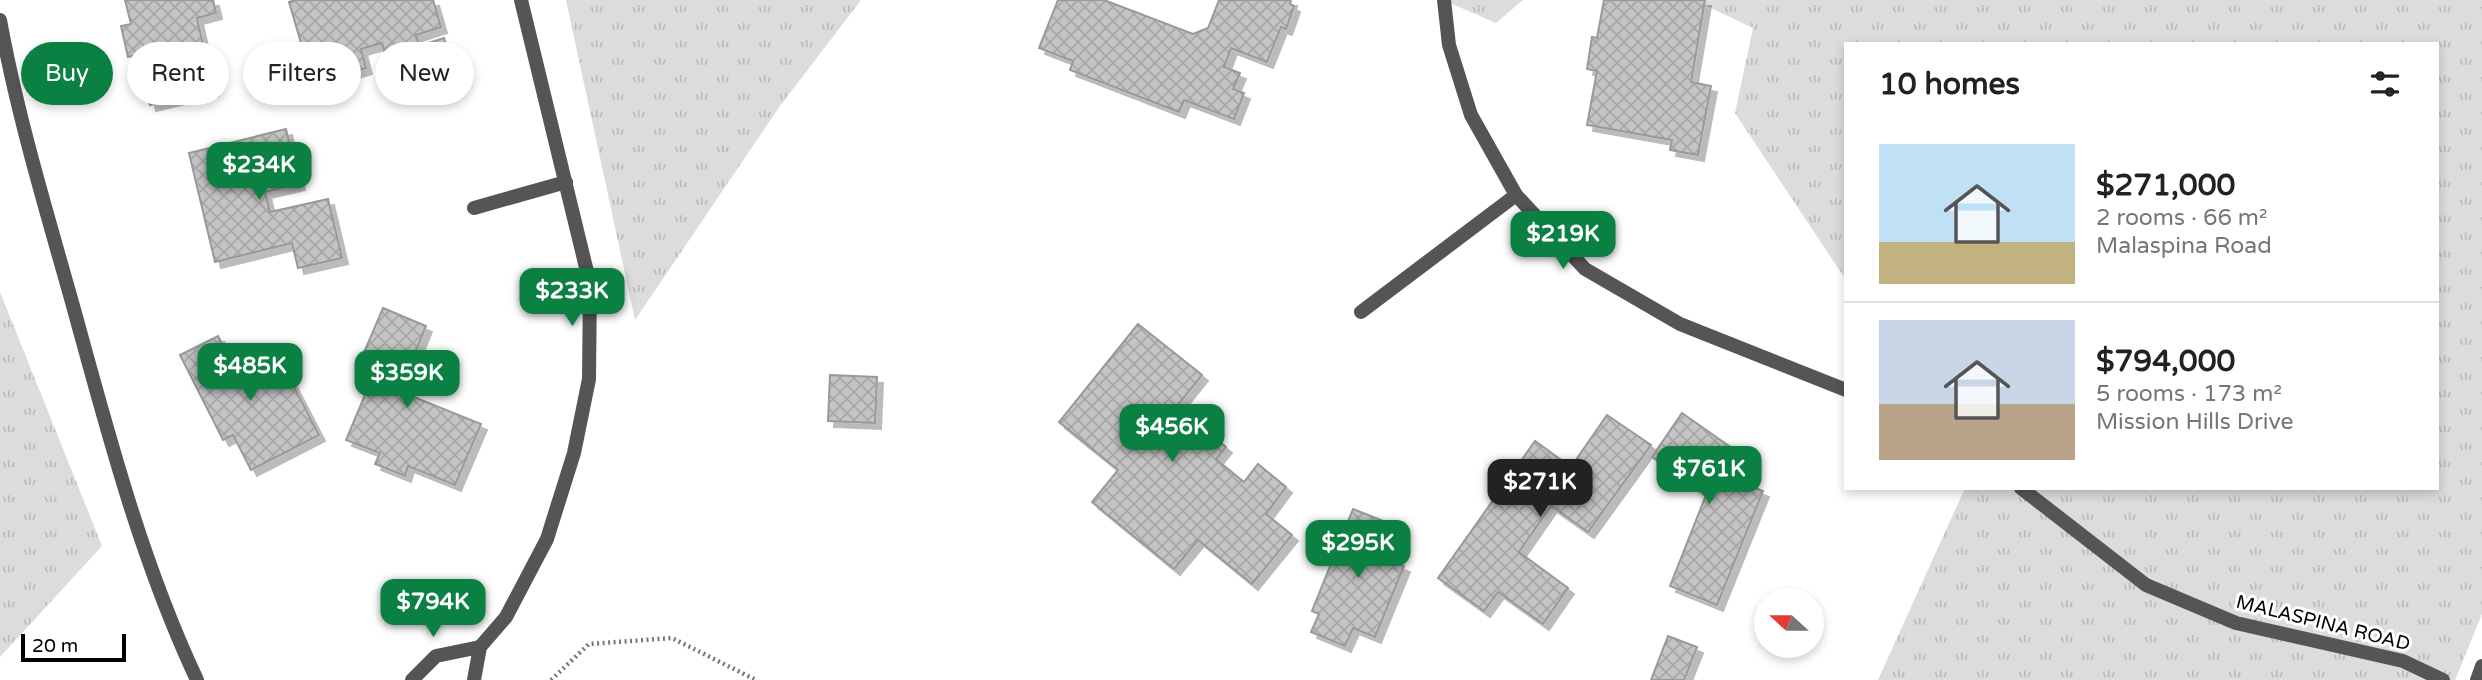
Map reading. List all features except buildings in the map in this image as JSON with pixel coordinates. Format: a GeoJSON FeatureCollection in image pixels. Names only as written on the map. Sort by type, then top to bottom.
{"type":"FeatureCollection","features":[{"type":"Feature","properties":{"kind":"street"},"geometry":{"type":"LineString","coordinates":[[474,680],[480,647],[506,617],[547,539],[574,453],[589,379],[590,284],[521,0]]}},
{"type":"Feature","properties":{"kind":"street"},"geometry":{"type":"LineString","coordinates":[[1444,0],[1449,45],[1471,115],[1516,195],[1585,269],[1680,324],[1844,389]]}},
{"type":"Feature","properties":{"kind":"street"},"geometry":{"type":"LineString","coordinates":[[0,20],[12,87],[116,460],[169,620],[197,680]]}},
{"type":"Feature","properties":{"kind":"street"},"geometry":{"type":"LineString","coordinates":[[474,208],[566,182]]}},
{"type":"Feature","properties":{"kind":"street"},"geometry":{"type":"LineString","coordinates":[[1361,312],[1516,195]]}},
{"type":"Feature","properties":{"kind":"street","name":"MALASPINA ROAD"},"geometry":{"type":"LineString","coordinates":[[2024,490],[2146,585],[2236,623],[2403,661],[2443,680]]}},
{"type":"Feature","properties":{"kind":"street"},"geometry":{"type":"LineString","coordinates":[[412,680],[436,656],[480,647]]}},
{"type":"Feature","properties":{"kind":"street"},"geometry":{"type":"LineString","coordinates":[[2477,680],[2482,666]]}},
{"type":"Feature","properties":{"kind":"path"},"geometry":{"type":"LineString","coordinates":[[551,680],[589,644],[672,638],[756,680]]}},
{"type":"Feature","properties":{"kind":"green space"},"geometry":{"type":"Polygon","coordinates":[[[566,0],[861,0],[780,106],[635,320],[566,0]]]}},
{"type":"Feature","properties":{"kind":"green space"},"geometry":{"type":"Polygon","coordinates":[[[1443,0],[1523,0],[1496,23],[1443,0]]]}},
{"type":"Feature","properties":{"kind":"green space"},"geometry":{"type":"Polygon","coordinates":[[[1694,0],[2482,0],[2482,614],[2455,680],[1878,680],[1964,490],[2439,490],[2439,42],[1844,42],[1844,277],[1735,113],[1753,28],[1694,0]]]}},
{"type":"Feature","properties":{"kind":"green space"},"geometry":{"type":"Polygon","coordinates":[[[0,292],[102,546],[0,657],[0,292]]]}}]}
